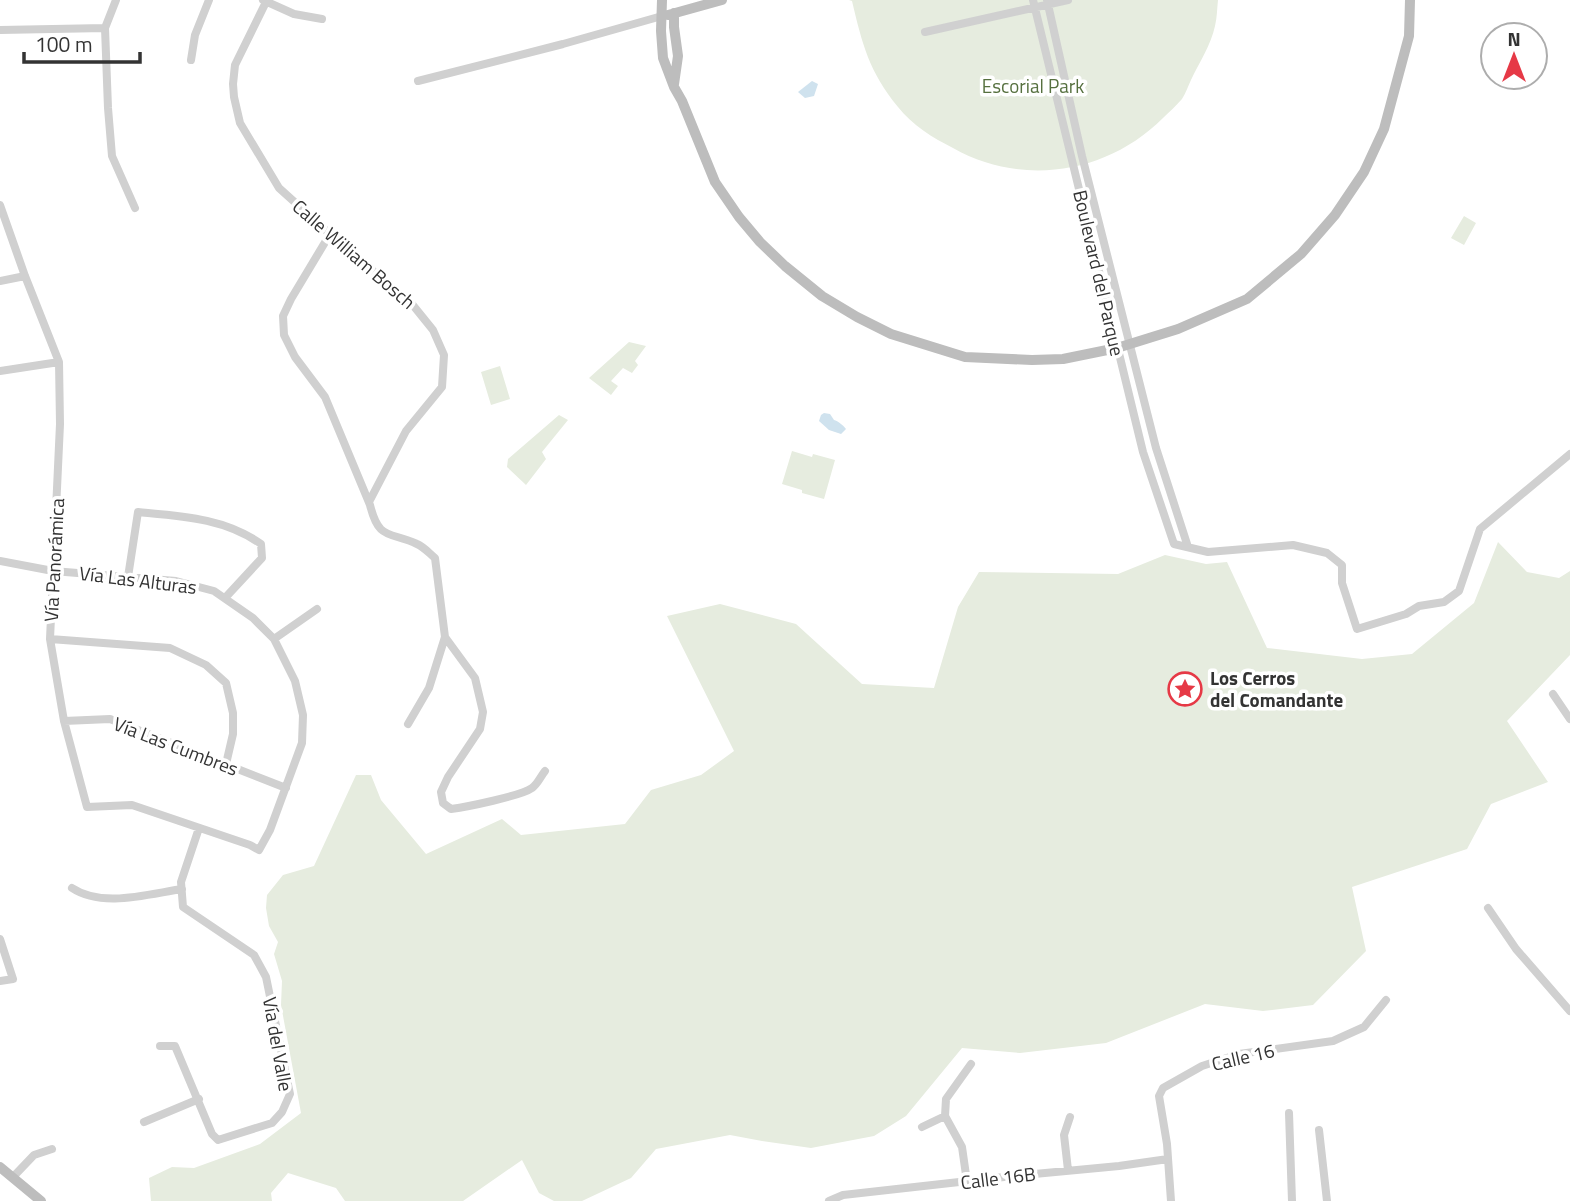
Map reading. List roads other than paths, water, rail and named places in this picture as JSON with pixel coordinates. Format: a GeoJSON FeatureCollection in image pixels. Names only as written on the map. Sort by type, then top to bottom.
{"type":"FeatureCollection","features":[{"type":"Feature","properties":{"kind":"street"},"geometry":{"type":"LineString","coordinates":[[116,0],[104,28],[112,156],[135,208]]}},
{"type":"Feature","properties":{"kind":"street"},"geometry":{"type":"LineString","coordinates":[[191,60],[195,35],[209,0]]}},
{"type":"Feature","properties":{"kind":"street"},"geometry":{"type":"LineString","coordinates":[[265,0],[294,14],[322,19]]}},
{"type":"Feature","properties":{"kind":"street","name":"Calle William Bosch"},"geometry":{"type":"LineString","coordinates":[[265,0],[235,65],[234,97],[240,123],[279,188],[412,304],[433,330],[444,355],[442,387],[406,431],[369,502]]}},
{"type":"Feature","properties":{"kind":"street"},"geometry":{"type":"LineString","coordinates":[[663,0],[663,58],[674,87],[715,182],[760,242],[822,296],[891,334],[965,357],[1054,360],[1117,348],[1178,329],[1247,299],[1301,254],[1335,215],[1364,172],[1384,130],[1409,36],[1410,0]]}},
{"type":"Feature","properties":{"kind":"street"},"geometry":{"type":"LineString","coordinates":[[418,81],[563,44],[704,2],[722,0]]}},
{"type":"Feature","properties":{"kind":"street"},"geometry":{"type":"LineString","coordinates":[[925,32],[1034,4],[1068,0]]}},
{"type":"Feature","properties":{"kind":"street","name":"Boulevard del Parque"},"geometry":{"type":"LineString","coordinates":[[1047,3],[1129,345],[1156,448],[1188,547]]}},
{"type":"Feature","properties":{"kind":"street","name":"Boulevard del Parque"},"geometry":{"type":"LineString","coordinates":[[1034,4],[1143,452],[1174,544],[1188,547]]}},
{"type":"Feature","properties":{"kind":"street"},"geometry":{"type":"LineString","coordinates":[[674,13],[678,56],[674,87]]}},
{"type":"Feature","properties":{"kind":"street"},"geometry":{"type":"LineString","coordinates":[[0,30],[104,28]]}},
{"type":"Feature","properties":{"kind":"street","name":"Vía Panorámica"},"geometry":{"type":"LineString","coordinates":[[0,205],[59,362],[60,424],[50,639],[64,721],[88,807],[132,805],[199,828]]}},
{"type":"Feature","properties":{"kind":"street"},"geometry":{"type":"LineString","coordinates":[[330,234],[291,299],[284,316],[284,335],[295,357],[325,397],[369,502],[374,521],[383,533],[420,545],[435,558],[445,637],[429,688],[408,724]]}},
{"type":"Feature","properties":{"kind":"street"},"geometry":{"type":"LineString","coordinates":[[0,281],[25,276]]}},
{"type":"Feature","properties":{"kind":"street"},"geometry":{"type":"LineString","coordinates":[[0,370],[59,362]]}},
{"type":"Feature","properties":{"kind":"street"},"geometry":{"type":"LineString","coordinates":[[1188,547],[1208,552],[1293,545],[1327,554],[1342,565],[1342,583],[1357,629],[1367,627],[1406,614],[1419,606],[1444,602],[1459,591],[1480,529],[1570,454]]}},
{"type":"Feature","properties":{"kind":"street"},"geometry":{"type":"LineString","coordinates":[[128,577],[138,512],[197,517],[234,529],[261,544],[262,558],[225,598]]}},
{"type":"Feature","properties":{"kind":"street","name":"Vía Las Alturas"},"geometry":{"type":"LineString","coordinates":[[0,561],[53,571],[176,582],[214,591],[253,618],[274,639],[295,681],[303,715],[302,743],[270,830],[259,850],[199,828]]}},
{"type":"Feature","properties":{"kind":"street"},"geometry":{"type":"LineString","coordinates":[[274,639],[317,609]]}},
{"type":"Feature","properties":{"kind":"street"},"geometry":{"type":"LineString","coordinates":[[445,637],[475,678],[483,712],[480,729],[447,777],[441,792],[443,803],[452,809],[511,796],[532,788],[545,771]]}},
{"type":"Feature","properties":{"kind":"street"},"geometry":{"type":"LineString","coordinates":[[50,639],[170,648],[206,665],[226,683],[233,713],[233,734],[226,764]]}},
{"type":"Feature","properties":{"kind":"street"},"geometry":{"type":"LineString","coordinates":[[1553,694],[1570,719]]}},
{"type":"Feature","properties":{"kind":"street","name":"Vía Las Cumbres"},"geometry":{"type":"LineString","coordinates":[[64,721],[110,719],[286,788]]}},
{"type":"Feature","properties":{"kind":"street"},"geometry":{"type":"LineString","coordinates":[[72,888],[82,894],[108,899],[182,889],[181,882],[199,828]]}},
{"type":"Feature","properties":{"kind":"street","name":"Vía del Valle"},"geometry":{"type":"LineString","coordinates":[[160,1046],[175,1046],[212,1135],[218,1140],[272,1123],[282,1112],[290,1094],[266,976],[254,955],[183,907],[182,889]]}},
{"type":"Feature","properties":{"kind":"street"},"geometry":{"type":"LineString","coordinates":[[1488,908],[1516,949],[1570,1011]]}},
{"type":"Feature","properties":{"kind":"street"},"geometry":{"type":"LineString","coordinates":[[0,939],[13,979],[0,981]]}},
{"type":"Feature","properties":{"kind":"street","name":"Calle 16"},"geometry":{"type":"LineString","coordinates":[[1171,1201],[1167,1144],[1159,1096],[1163,1088],[1202,1066],[1239,1054],[1333,1041],[1364,1027],[1386,1000]]}},
{"type":"Feature","properties":{"kind":"street"},"geometry":{"type":"LineString","coordinates":[[967,1182],[962,1147],[945,1116],[946,1098],[971,1064]]}},
{"type":"Feature","properties":{"kind":"street"},"geometry":{"type":"LineString","coordinates":[[144,1122],[199,1100]]}},
{"type":"Feature","properties":{"kind":"street"},"geometry":{"type":"LineString","coordinates":[[1289,1113],[1292,1201]]}},
{"type":"Feature","properties":{"kind":"street"},"geometry":{"type":"LineString","coordinates":[[922,1126],[945,1116]]}},
{"type":"Feature","properties":{"kind":"street"},"geometry":{"type":"LineString","coordinates":[[1068,1170],[1064,1135],[1070,1116]]}},
{"type":"Feature","properties":{"kind":"street"},"geometry":{"type":"LineString","coordinates":[[1320,1130],[1327,1201]]}},
{"type":"Feature","properties":{"kind":"street"},"geometry":{"type":"LineString","coordinates":[[13,1177],[34,1155],[52,1149]]}},
{"type":"Feature","properties":{"kind":"street","name":"Calle 16B"},"geometry":{"type":"LineString","coordinates":[[829,1201],[843,1195],[1168,1159]]}},
{"type":"Feature","properties":{"kind":"street"},"geometry":{"type":"LineString","coordinates":[[0,1167],[41,1201]]}},
{"type":"Feature","properties":{"kind":"water"},"geometry":{"type":"Polygon","coordinates":[[[812,81],[818,84],[814,96],[805,98],[798,92],[812,81]]]}},
{"type":"Feature","properties":{"kind":"water"},"geometry":{"type":"Polygon","coordinates":[[[824,413],[830,414],[846,429],[841,434],[829,430],[819,421],[824,413]]]}},
{"type":"Feature","properties":{"kind":"place","name":"Los Cerros del Comandante"},"geometry":{"type":"Point","coordinates":[1185,689]}},
{"type":"Feature","properties":{"kind":"park label","name":"Escorial Park"},"geometry":{"type":"Point","coordinates":[1033,86]}}]}
